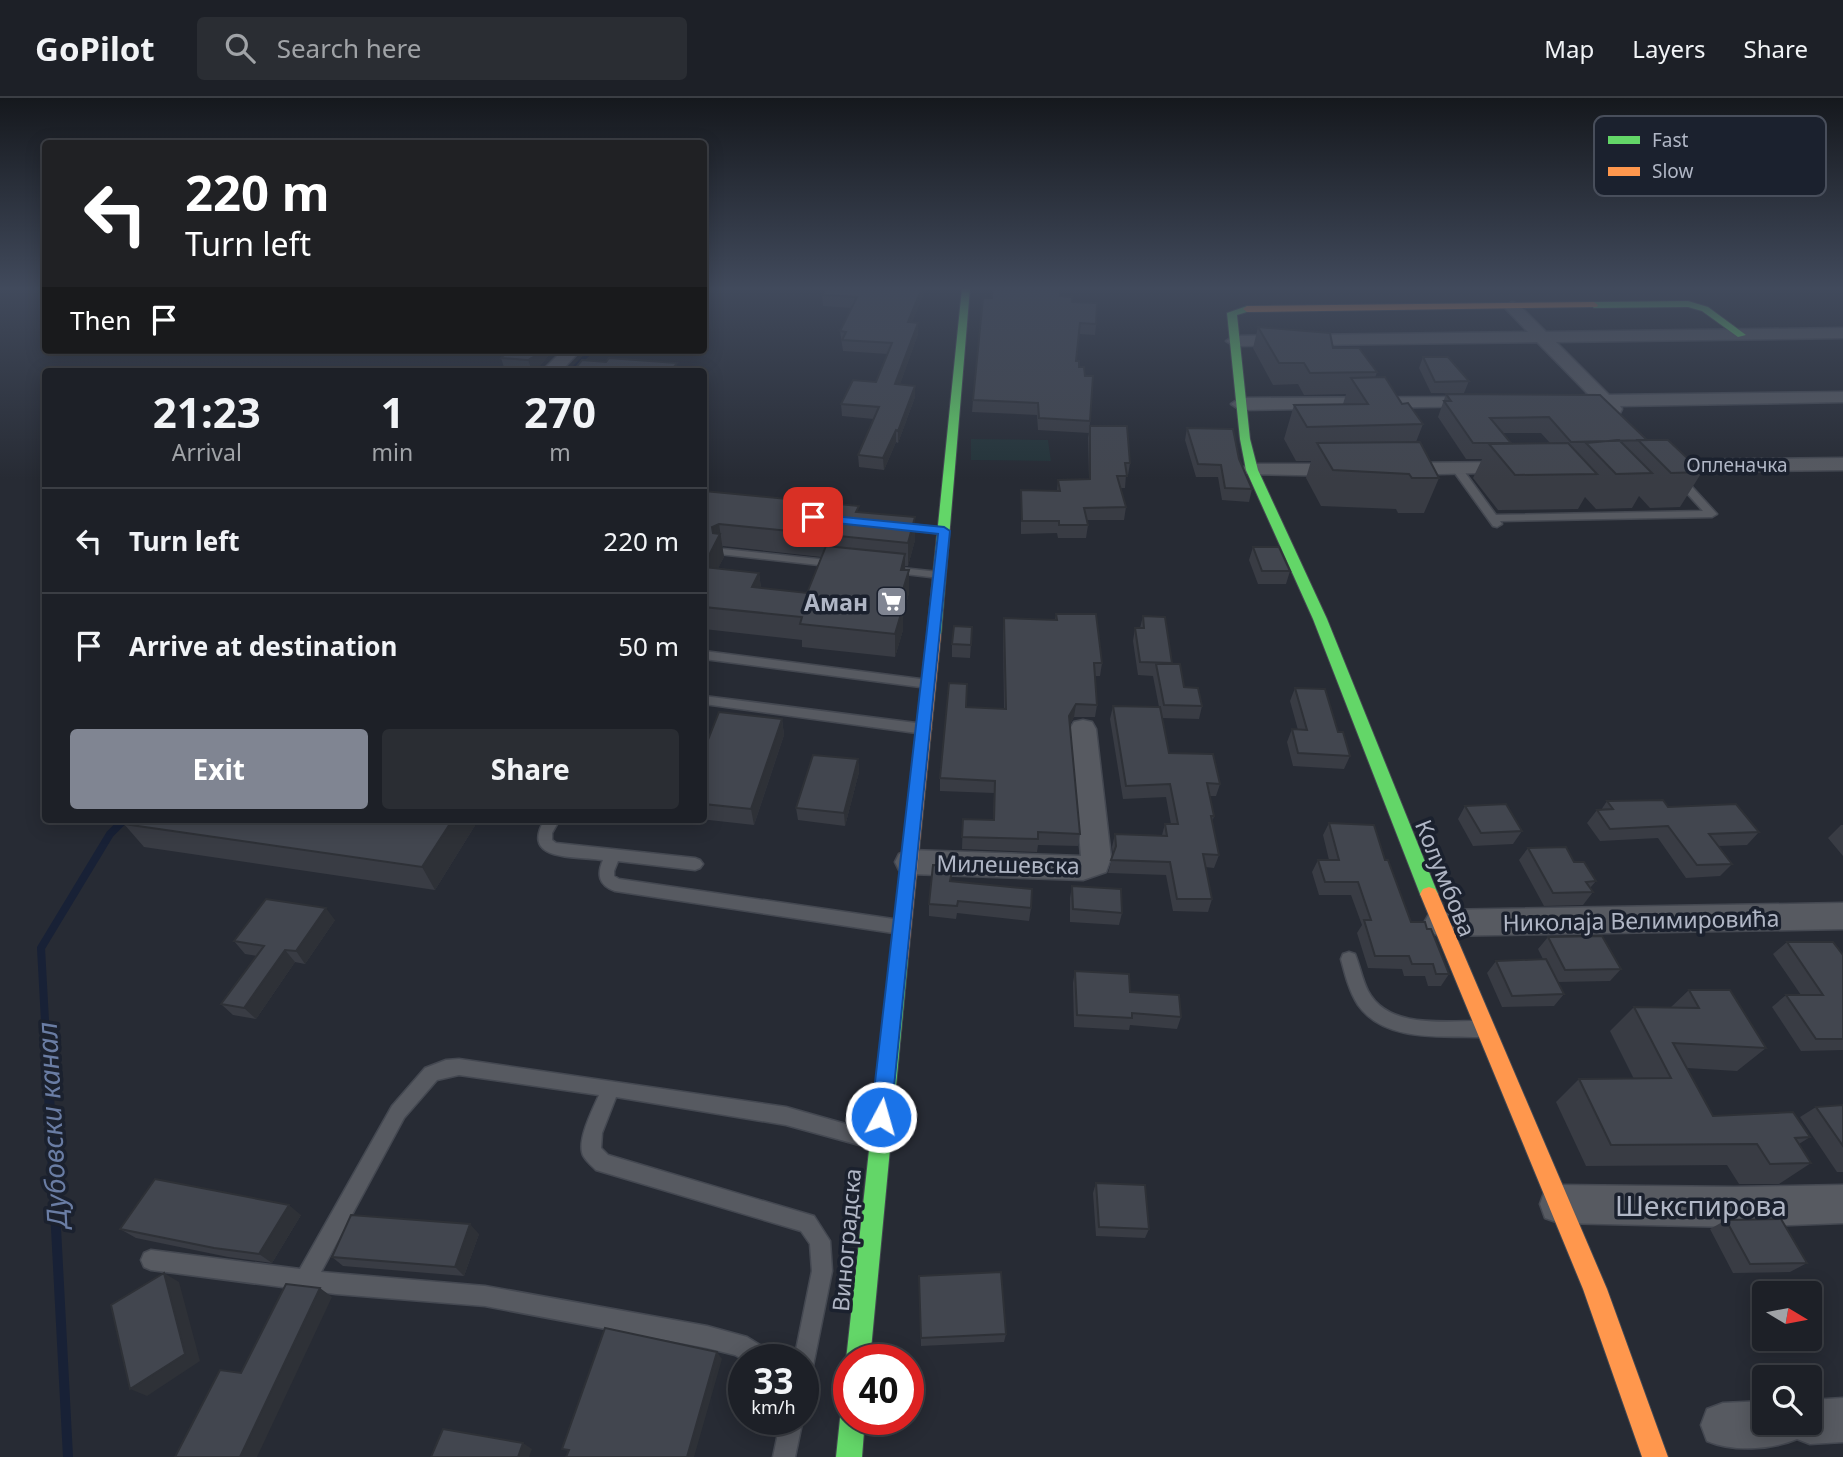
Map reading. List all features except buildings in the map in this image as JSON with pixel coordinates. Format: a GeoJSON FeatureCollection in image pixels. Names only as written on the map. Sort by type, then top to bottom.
{"type":"FeatureCollection","features":[{"type":"Feature","properties":{"kind":"street","name":"Виноградска"},"geometry":{"type":"LineString","coordinates":[[859,1344],[960,351]]}},
{"type":"Feature","properties":{"kind":"street","name":"Колумбова"},"geometry":{"type":"LineString","coordinates":[[1235,351],[1246,446],[1252,470],[1320,619],[1440,923],[1559,1204],[1626,1371],[1655,1457]]}},
{"type":"Feature","properties":{"kind":"street"},"geometry":{"type":"LineString","coordinates":[[1557,351],[1622,419]]}},
{"type":"Feature","properties":{"kind":"street"},"geometry":{"type":"LineString","coordinates":[[554,368],[569,354]]}},
{"type":"Feature","properties":{"kind":"street"},"geometry":{"type":"LineString","coordinates":[[1551,401],[1843,397]]}},
{"type":"Feature","properties":{"kind":"street"},"geometry":{"type":"LineString","coordinates":[[1240,404],[1497,402]]}},
{"type":"Feature","properties":{"kind":"street"},"geometry":{"type":"LineString","coordinates":[[1648,447],[1666,466]]}},
{"type":"Feature","properties":{"kind":"street","name":"Опленачка"},"geometry":{"type":"LineString","coordinates":[[1640,466],[1843,464]]}},
{"type":"Feature","properties":{"kind":"street"},"geometry":{"type":"LineString","coordinates":[[1252,470],[1539,468]]}},
{"type":"Feature","properties":{"kind":"street","name":"Милешевска"},"geometry":{"type":"LineString","coordinates":[[910,862],[1083,868],[1094,864],[1096,858],[1083,729]]}},
{"type":"Feature","properties":{"kind":"street","name":"Николаја Велимировића"},"geometry":{"type":"LineString","coordinates":[[1440,923],[1843,916]]}},
{"type":"Feature","properties":{"kind":"street","name":"Шекспирова"},"geometry":{"type":"LineString","coordinates":[[1559,1204],[1735,1207],[1843,1204]]}},
{"type":"Feature","properties":{"kind":"street"},"geometry":{"type":"LineString","coordinates":[[1822,1421],[1843,1420]]}},
{"type":"Feature","properties":{"kind":"street"},"geometry":{"type":"LineString","coordinates":[[1723,1425],[1752,1424]]}},
{"type":"Feature","properties":{"kind":"street"},"geometry":{"type":"LineString","coordinates":[[849,1457],[851,1435]]}},
{"type":"Feature","properties":{"kind":"lane"},"geometry":{"type":"LineString","coordinates":[[1457,469],[1495,521],[1712,514],[1666,466]]}},
{"type":"Feature","properties":{"kind":"lane"},"geometry":{"type":"LineString","coordinates":[[1584,506],[1593,516]]}},
{"type":"Feature","properties":{"kind":"lane"},"geometry":{"type":"LineString","coordinates":[[1638,506],[1647,515]]}},
{"type":"Feature","properties":{"kind":"lane"},"geometry":{"type":"LineString","coordinates":[[881,524],[944,531]]}},
{"type":"Feature","properties":{"kind":"lane"},"geometry":{"type":"LineString","coordinates":[[723,552],[845,565]]}},
{"type":"Feature","properties":{"kind":"lane"},"geometry":{"type":"LineString","coordinates":[[885,569],[939,575]]}},
{"type":"Feature","properties":{"kind":"lane"},"geometry":{"type":"LineString","coordinates":[[707,655],[928,684]]}},
{"type":"Feature","properties":{"kind":"lane"},"geometry":{"type":"LineString","coordinates":[[707,700],[924,729]]}},
{"type":"Feature","properties":{"kind":"lane"},"geometry":{"type":"LineString","coordinates":[[551,823],[545,832],[544,842],[552,848],[695,864]]}},
{"type":"Feature","properties":{"kind":"lane"},"geometry":{"type":"LineString","coordinates":[[613,855],[606,871],[607,879],[615,885],[902,928]]}},
{"type":"Feature","properties":{"kind":"lane"},"geometry":{"type":"LineString","coordinates":[[1349,959],[1364,1001],[1379,1013],[1417,1027],[1485,1029]]}},
{"type":"Feature","properties":{"kind":"lane"},"geometry":{"type":"LineString","coordinates":[[305,1280],[398,1112],[431,1074],[446,1068],[459,1067],[611,1088],[786,1116],[878,1141]]}},
{"type":"Feature","properties":{"kind":"lane"},"geometry":{"type":"LineString","coordinates":[[611,1088],[592,1142],[591,1152],[603,1163],[807,1223],[820,1241],[822,1271],[808,1344]]}},
{"type":"Feature","properties":{"kind":"lane"},"geometry":{"type":"LineString","coordinates":[[151,1260],[305,1280],[507,1300],[735,1344]]}},
{"type":"Feature","properties":{"kind":"lane"},"geometry":{"type":"LineString","coordinates":[[784,1457],[789,1435]]}},
{"type":"Feature","properties":{"kind":"shaded area"},"geometry":{"type":"Polygon","coordinates":[[[971,439],[1048,440],[1051,461],[971,460],[971,439]]]}},
{"type":"Feature","properties":{"kind":"waterway","name":"Дубовски канал"},"geometry":{"type":"LineString","coordinates":[[574,368],[588,354]]}},
{"type":"Feature","properties":{"kind":"waterway","name":"Дубовски канал"},"geometry":{"type":"LineString","coordinates":[[46,1039],[41,948],[110,834],[121,823]]}},
{"type":"Feature","properties":{"kind":"waterway","name":"Дубовски канал"},"geometry":{"type":"LineString","coordinates":[[46,1037],[68,1457]]}},
{"type":"Feature","properties":{"kind":"traffic: fast"},"geometry":{"type":"LineString","coordinates":[[934,634],[960,351]]}},
{"type":"Feature","properties":{"kind":"traffic: fast"},"geometry":{"type":"LineString","coordinates":[[1236,351],[1245,439],[1252,470],[1320,619],[1429,894]]}},
{"type":"Feature","properties":{"kind":"traffic: fast"},"geometry":{"type":"LineString","coordinates":[[860,1344],[899,959]]}},
{"type":"Feature","properties":{"kind":"traffic: fast"},"geometry":{"type":"LineString","coordinates":[[849,1457],[851,1435]]}},
{"type":"Feature","properties":{"kind":"traffic: slow"},"geometry":{"type":"LineString","coordinates":[[899,959],[934,634]]}},
{"type":"Feature","properties":{"kind":"traffic: slow"},"geometry":{"type":"LineString","coordinates":[[1429,894],[1595,1289],[1655,1457]]}},
{"type":"Feature","properties":{"kind":"place","name":"Аман"},"geometry":{"type":"Point","coordinates":[891,602]}},
{"type":"Feature","properties":{"kind":"route"},"geometry":{"type":"LineString","coordinates":[[813,517],[944,531],[881,1117]]}}]}
